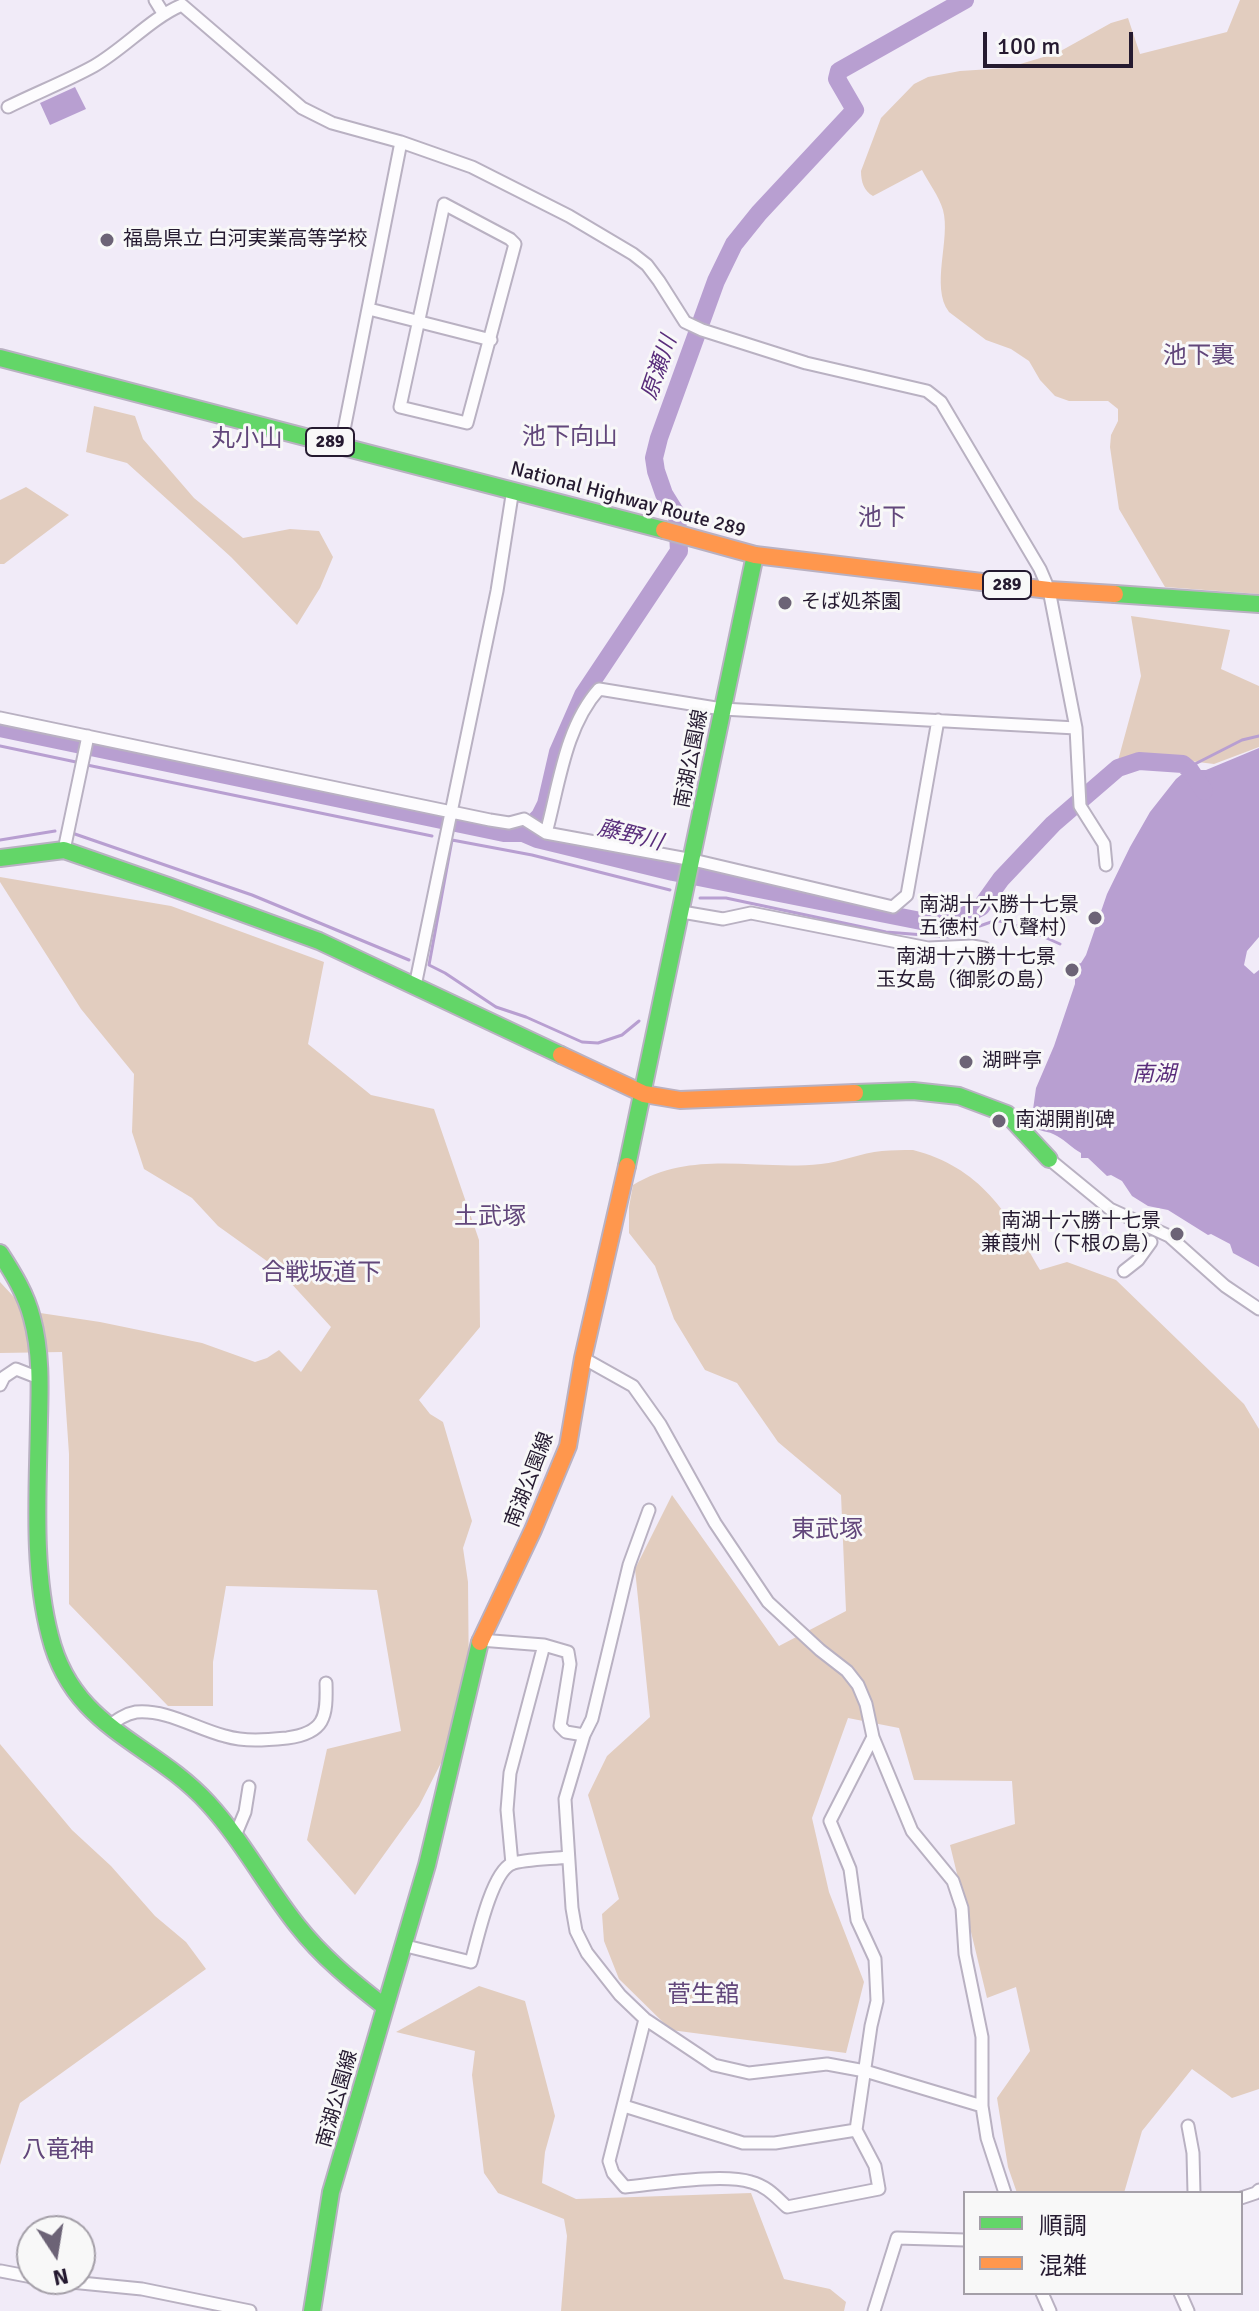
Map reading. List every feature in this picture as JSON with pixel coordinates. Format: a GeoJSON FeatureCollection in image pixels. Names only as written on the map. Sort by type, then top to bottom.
{"type":"FeatureCollection","features":[{"type":"Feature","properties":{"kind":"main road","name":"National Highway Route 289"},"geometry":{"type":"LineString","coordinates":[[0,358],[513,489],[755,555],[1049,590],[1259,604]]}},
{"type":"Feature","properties":{"kind":"main road","name":"南湖公園線"},"geometry":{"type":"LineString","coordinates":[[312,2311],[331,2192],[427,1865],[480,1640],[533,1530],[568,1446],[583,1358],[644,1094],[755,555]]}},
{"type":"Feature","properties":{"kind":"main road"},"geometry":{"type":"LineString","coordinates":[[0,858],[64,850],[319,941],[644,1094],[680,1100],[913,1091],[959,1096],[1007,1114],[1049,1159]]}},
{"type":"Feature","properties":{"kind":"main road"},"geometry":{"type":"LineString","coordinates":[[0,1253],[27,1300],[39,1358],[38,1489],[44,1601],[50,1638],[62,1676],[71,1691],[109,1726],[206,1800],[312,1944],[341,1973],[385,2007]]}},
{"type":"Feature","properties":{"kind":"street"},"geometry":{"type":"LineString","coordinates":[[155,0],[163,13]]}},
{"type":"Feature","properties":{"kind":"street"},"geometry":{"type":"LineString","coordinates":[[8,107],[93,66],[139,36],[163,13],[182,5],[302,108],[332,123],[401,142],[472,167],[569,216],[633,254],[653,273],[685,322],[806,363],[927,391],[941,402],[1040,569],[1049,590],[1076,728],[1079,800],[1104,844],[1106,865]]}},
{"type":"Feature","properties":{"kind":"street"},"geometry":{"type":"LineString","coordinates":[[341,445],[401,142]]}},
{"type":"Feature","properties":{"kind":"street"},"geometry":{"type":"LineString","coordinates":[[444,204],[515,244],[491,340],[467,423],[400,407],[444,204]]}},
{"type":"Feature","properties":{"kind":"street"},"geometry":{"type":"LineString","coordinates":[[369,309],[491,340]]}},
{"type":"Feature","properties":{"kind":"street"},"geometry":{"type":"LineString","coordinates":[[415,986],[497,591],[513,489]]}},
{"type":"Feature","properties":{"kind":"street"},"geometry":{"type":"LineString","coordinates":[[536,827],[585,704],[599,689],[722,709],[1076,728]]}},
{"type":"Feature","properties":{"kind":"street"},"geometry":{"type":"LineString","coordinates":[[0,718],[452,813],[509,823],[519,819],[536,827],[893,907],[907,895],[938,720]]}},
{"type":"Feature","properties":{"kind":"street"},"geometry":{"type":"LineString","coordinates":[[64,850],[88,736]]}},
{"type":"Feature","properties":{"kind":"street"},"geometry":{"type":"LineString","coordinates":[[682,912],[723,919],[751,913],[928,948],[984,948]]}},
{"type":"Feature","properties":{"kind":"street"},"geometry":{"type":"LineString","coordinates":[[1049,1159],[1110,1209],[1169,1236],[1225,1286],[1259,1309]]}},
{"type":"Feature","properties":{"kind":"street"},"geometry":{"type":"LineString","coordinates":[[1124,1271],[1138,1260],[1151,1242]]}},
{"type":"Feature","properties":{"kind":"street"},"geometry":{"type":"LineString","coordinates":[[583,1358],[633,1386],[660,1424],[715,1523],[768,1602],[847,1671],[858,1685],[866,1704],[873,1737],[912,1831],[953,1881],[962,1908],[965,1954],[982,2037],[982,2106],[987,2138],[1004,2191]]}},
{"type":"Feature","properties":{"kind":"street"},"geometry":{"type":"LineString","coordinates":[[0,1385],[4,1377],[16,1369],[39,1378]]}},
{"type":"Feature","properties":{"kind":"street"},"geometry":{"type":"LineString","coordinates":[[649,1510],[629,1565],[592,1719],[584,1735],[565,1799],[576,1931],[601,1972],[645,2019],[706,2060],[749,2073],[827,2064],[865,2071],[982,2106]]}},
{"type":"Feature","properties":{"kind":"street"},"geometry":{"type":"LineString","coordinates":[[480,1640],[544,1645],[568,1652],[570,1664],[560,1726],[566,1732],[584,1735]]}},
{"type":"Feature","properties":{"kind":"street"},"geometry":{"type":"LineString","coordinates":[[512,1864],[507,1810],[510,1773],[544,1645]]}},
{"type":"Feature","properties":{"kind":"street"},"geometry":{"type":"LineString","coordinates":[[109,1726],[122,1716],[144,1712],[226,1737],[248,1740],[297,1737],[320,1726],[326,1709],[326,1683]]}},
{"type":"Feature","properties":{"kind":"street"},"geometry":{"type":"LineString","coordinates":[[645,2019],[609,2161],[613,2173],[625,2187],[683,2181],[749,2181],[767,2188],[787,2207],[879,2189],[875,2166],[856,2130],[877,2001],[875,1959],[857,1920],[850,1869],[830,1821],[873,1737]]}},
{"type":"Feature","properties":{"kind":"street"},"geometry":{"type":"LineString","coordinates":[[235,1836],[245,1812],[249,1787]]}},
{"type":"Feature","properties":{"kind":"street"},"geometry":{"type":"LineString","coordinates":[[402,1945],[471,1962],[496,1883],[512,1864],[568,1857]]}},
{"type":"Feature","properties":{"kind":"street"},"geometry":{"type":"LineString","coordinates":[[624,2106],[743,2143],[775,2143],[856,2130]]}},
{"type":"Feature","properties":{"kind":"street"},"geometry":{"type":"LineString","coordinates":[[1188,2126],[1193,2153],[1194,2191]]}},
{"type":"Feature","properties":{"kind":"street"},"geometry":{"type":"LineString","coordinates":[[874,2311],[897,2238],[963,2240]]}},
{"type":"Feature","properties":{"kind":"street"},"geometry":{"type":"LineString","coordinates":[[96,2284],[142,2289],[250,2311]]}},
{"type":"Feature","properties":{"kind":"shaded area"},"geometry":{"type":"Polygon","coordinates":[[[1240,0],[1259,0],[1259,594],[1165,587],[1119,509],[1110,447],[1111,435],[1118,421],[1118,409],[1108,401],[1069,401],[1055,396],[1040,380],[1029,361],[1011,349],[986,340],[949,312],[941,290],[945,235],[943,210],[922,170],[873,196],[864,186],[861,171],[881,118],[914,84],[928,77],[1007,68],[1057,53],[1111,23],[1128,18],[1140,54],[1227,32],[1240,0]]]}},
{"type":"Feature","properties":{"kind":"shaded area"},"geometry":{"type":"Polygon","coordinates":[[[94,406],[135,416],[143,439],[194,498],[243,538],[290,529],[319,531],[333,557],[320,588],[297,625],[231,557],[127,463],[86,452],[94,406]]]}},
{"type":"Feature","properties":{"kind":"shaded area"},"geometry":{"type":"Polygon","coordinates":[[[26,487],[69,515],[0,564],[0,500],[26,487]]]}},
{"type":"Feature","properties":{"kind":"shaded area"},"geometry":{"type":"Polygon","coordinates":[[[1131,616],[1230,630],[1221,669],[1259,686],[1259,747],[1214,764],[1165,758],[1116,768],[1141,676],[1131,616]]]}},
{"type":"Feature","properties":{"kind":"shaded area"},"geometry":{"type":"Polygon","coordinates":[[[0,877],[171,906],[324,962],[308,1044],[371,1095],[434,1109],[479,1240],[480,1327],[419,1400],[430,1414],[443,1422],[472,1521],[463,1548],[468,1582],[469,1687],[463,1720],[419,1806],[355,1895],[307,1840],[327,1749],[401,1731],[377,1590],[226,1586],[213,1662],[213,1706],[168,1706],[69,1604],[69,1454],[62,1352],[0,1353],[0,1282],[27,1311],[202,1343],[255,1362],[279,1350],[301,1372],[331,1327],[278,1269],[218,1226],[192,1198],[144,1169],[132,1132],[134,1074],[81,1009],[0,882],[0,877]]]}},
{"type":"Feature","properties":{"kind":"shaded area"},"geometry":{"type":"Polygon","coordinates":[[[890,1150],[913,1150],[936,1158],[974,1180],[1003,1211],[1040,1270],[1067,1262],[1116,1280],[1244,1404],[1259,1429],[1259,2089],[1232,2098],[1192,2069],[1142,2131],[1125,2191],[1016,2191],[1008,2167],[997,2098],[1030,2051],[1016,1987],[987,1998],[950,1845],[1015,1824],[1012,1781],[914,1780],[899,1728],[848,1718],[812,1818],[829,1892],[864,1982],[846,2053],[671,2030],[619,1979],[604,1941],[602,1914],[619,1899],[588,1795],[607,1756],[650,1717],[635,1569],[672,1495],[779,1646],[846,1611],[841,1495],[778,1442],[737,1383],[705,1370],[674,1319],[655,1266],[629,1233],[633,1185],[656,1174],[702,1164],[821,1164],[890,1150]]]}},
{"type":"Feature","properties":{"kind":"shaded area"},"geometry":{"type":"Polygon","coordinates":[[[0,1744],[72,1830],[111,1866],[155,1916],[186,1942],[206,1969],[20,2103],[0,2165],[0,1744]]]}},
{"type":"Feature","properties":{"kind":"shaded area"},"geometry":{"type":"Polygon","coordinates":[[[479,1986],[525,2001],[555,2116],[545,2152],[542,2183],[576,2199],[751,2193],[784,2279],[830,2289],[846,2302],[844,2311],[561,2311],[567,2236],[564,2219],[498,2193],[484,2173],[472,2075],[475,2051],[396,2032],[479,1986]]]}},
{"type":"Feature","properties":{"kind":"water"},"geometry":{"type":"Polygon","coordinates":[[[75,87],[86,109],[50,125],[40,103],[75,87]]]}},
{"type":"Feature","properties":{"kind":"water","name":"南湖"},"geometry":{"type":"Polygon","coordinates":[[[1259,748],[1259,937],[1247,951],[1244,965],[1254,974],[1259,970],[1259,1267],[1233,1253],[1230,1244],[1208,1235],[1168,1210],[1148,1206],[1132,1196],[1122,1181],[1107,1176],[1054,1134],[1031,1124],[1036,1088],[1075,984],[1075,965],[1081,963],[1086,955],[1107,894],[1150,812],[1187,770],[1206,770],[1259,748]]]}},
{"type":"Feature","properties":{"kind":"waterway","name":"原瀬川"},"geometry":{"type":"LineString","coordinates":[[523,833],[540,816],[546,804],[558,752],[583,695],[679,551],[677,515],[664,494],[654,458],[716,281],[734,244],[855,110],[837,79],[839,71],[965,0]]}},
{"type":"Feature","properties":{"kind":"waterway","name":"藤野川"},"geometry":{"type":"LineString","coordinates":[[0,728],[504,833],[523,833],[673,872],[936,924],[954,921],[981,907],[1001,879],[1053,824],[1118,768],[1139,761],[1183,764],[1204,791]]}},
{"type":"Feature","properties":{"kind":"waterway"},"geometry":{"type":"LineString","coordinates":[[1183,764],[1191,766],[1242,740],[1259,736]]}},
{"type":"Feature","properties":{"kind":"waterway"},"geometry":{"type":"LineString","coordinates":[[0,746],[76,762]]}},
{"type":"Feature","properties":{"kind":"waterway"},"geometry":{"type":"LineString","coordinates":[[87,765],[432,836]]}},
{"type":"Feature","properties":{"kind":"waterway"},"geometry":{"type":"LineString","coordinates":[[0,840],[55,831]]}},
{"type":"Feature","properties":{"kind":"waterway"},"geometry":{"type":"LineString","coordinates":[[72,833],[252,895],[409,960]]}},
{"type":"Feature","properties":{"kind":"waterway"},"geometry":{"type":"LineString","coordinates":[[452,840],[429,965],[496,1007],[582,1042],[598,1043],[622,1035],[639,1021]]}},
{"type":"Feature","properties":{"kind":"waterway"},"geometry":{"type":"LineString","coordinates":[[452,840],[532,855],[670,890]]}},
{"type":"Feature","properties":{"kind":"waterway"},"geometry":{"type":"LineString","coordinates":[[700,898],[726,898],[886,932],[949,937]]}},
{"type":"Feature","properties":{"kind":"waterway"},"geometry":{"type":"LineString","coordinates":[[965,932],[995,921],[1025,929]]}},
{"type":"Feature","properties":{"kind":"waterway"},"geometry":{"type":"LineString","coordinates":[[1033,932],[1060,944]]}},
{"type":"Feature","properties":{"kind":"traffic: fast"},"geometry":{"type":"LineString","coordinates":[[0,358],[664,530]]}},
{"type":"Feature","properties":{"kind":"traffic: fast"},"geometry":{"type":"LineString","coordinates":[[627,1166],[755,555]]}},
{"type":"Feature","properties":{"kind":"traffic: fast"},"geometry":{"type":"LineString","coordinates":[[1115,594],[1259,604]]}},
{"type":"Feature","properties":{"kind":"traffic: fast"},"geometry":{"type":"LineString","coordinates":[[0,858],[64,850],[168,886],[319,941],[561,1055]]}},
{"type":"Feature","properties":{"kind":"traffic: fast"},"geometry":{"type":"LineString","coordinates":[[855,1093],[913,1091],[959,1096],[1007,1114],[1049,1159]]}},
{"type":"Feature","properties":{"kind":"traffic: fast"},"geometry":{"type":"LineString","coordinates":[[0,1253],[26,1301],[37,1343],[40,1381],[38,1556],[44,1610],[61,1667],[76,1693],[95,1713],[186,1782],[208,1803],[307,1937],[338,1969],[385,2007]]}},
{"type":"Feature","properties":{"kind":"traffic: fast"},"geometry":{"type":"LineString","coordinates":[[312,2311],[331,2192],[427,1865],[480,1642]]}},
{"type":"Feature","properties":{"kind":"traffic: slow"},"geometry":{"type":"LineString","coordinates":[[664,530],[755,555],[1049,590],[1115,594]]}},
{"type":"Feature","properties":{"kind":"traffic: slow"},"geometry":{"type":"LineString","coordinates":[[561,1055],[644,1094],[680,1100],[855,1093]]}},
{"type":"Feature","properties":{"kind":"traffic: slow"},"geometry":{"type":"LineString","coordinates":[[480,1642],[533,1530],[568,1446],[583,1358],[627,1166]]}},
{"type":"Feature","properties":{"kind":"place","name":"福島県立 白河実業高等学校"},"geometry":{"type":"Point","coordinates":[107,240]}},
{"type":"Feature","properties":{"kind":"place","name":"そば処茶園"},"geometry":{"type":"Point","coordinates":[785,603]}},
{"type":"Feature","properties":{"kind":"place","name":"南湖十六勝十七景 五徳村（八聲村）"},"geometry":{"type":"Point","coordinates":[1095,918]}},
{"type":"Feature","properties":{"kind":"place","name":"南湖十六勝十七景 玉女島（御影の島）"},"geometry":{"type":"Point","coordinates":[1072,970]}},
{"type":"Feature","properties":{"kind":"place","name":"湖畔亭"},"geometry":{"type":"Point","coordinates":[966,1062]}},
{"type":"Feature","properties":{"kind":"place","name":"南湖開削碑"},"geometry":{"type":"Point","coordinates":[999,1121]}},
{"type":"Feature","properties":{"kind":"place","name":"南湖十六勝十七景 兼葭州（下根の島）"},"geometry":{"type":"Point","coordinates":[1177,1234]}},
{"type":"Feature","properties":{"kind":"district","name":"池下裏"},"geometry":{"type":"Point","coordinates":[1199,357]}},
{"type":"Feature","properties":{"kind":"district","name":"池下向山"},"geometry":{"type":"Point","coordinates":[570,438]}},
{"type":"Feature","properties":{"kind":"district","name":"丸小山"},"geometry":{"type":"Point","coordinates":[247,440]}},
{"type":"Feature","properties":{"kind":"district","name":"池下"},"geometry":{"type":"Point","coordinates":[882,519]}},
{"type":"Feature","properties":{"kind":"district","name":"土武塚"},"geometry":{"type":"Point","coordinates":[490,1218]}},
{"type":"Feature","properties":{"kind":"district","name":"合戦坂道下"},"geometry":{"type":"Point","coordinates":[321,1274]}},
{"type":"Feature","properties":{"kind":"district","name":"東武塚"},"geometry":{"type":"Point","coordinates":[827,1531]}},
{"type":"Feature","properties":{"kind":"district","name":"菅生舘"},"geometry":{"type":"Point","coordinates":[703,1996]}},
{"type":"Feature","properties":{"kind":"district","name":"八竜神"},"geometry":{"type":"Point","coordinates":[58,2151]}}]}
